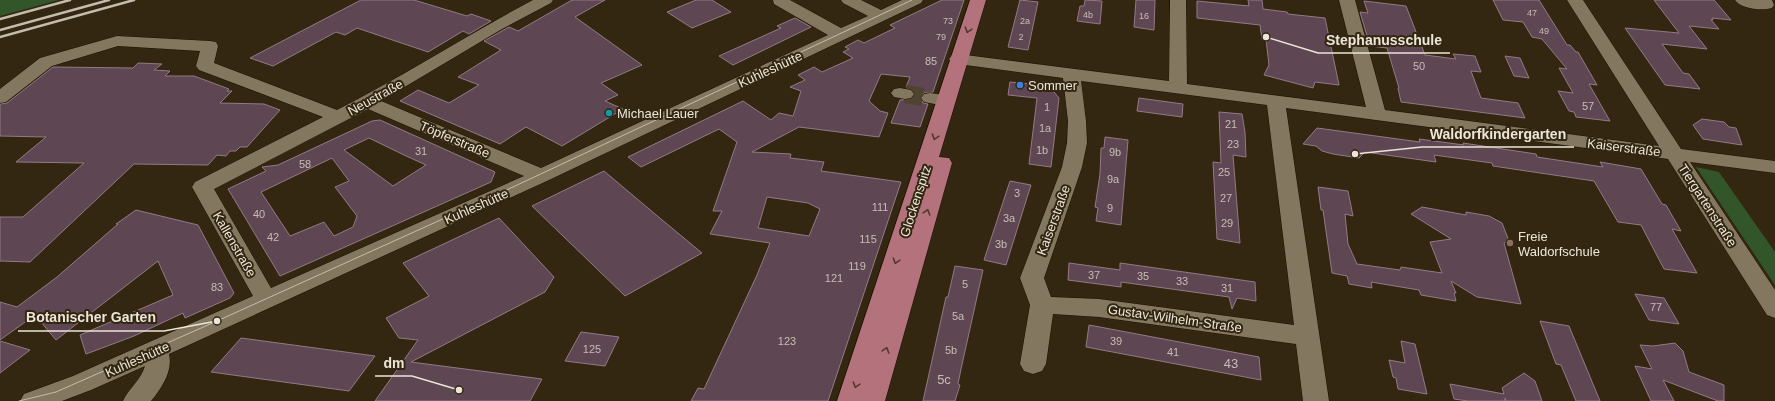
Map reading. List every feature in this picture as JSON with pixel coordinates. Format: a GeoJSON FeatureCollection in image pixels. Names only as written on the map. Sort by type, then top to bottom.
{"type":"FeatureCollection","features":[{"type":"Feature","properties":{"kind":"main road","name":"Glockenspitz"},"geometry":{"type":"LineString","coordinates":[[871,401],[965,60],[978,0]]}},
{"type":"Feature","properties":{"kind":"main road","name":"Glockenspitz"},"geometry":{"type":"LineString","coordinates":[[851,401],[938,99],[965,60],[991,0]]}},
{"type":"Feature","properties":{"kind":"street","name":"Neustraße"},"geometry":{"type":"LineString","coordinates":[[202,187],[367,102],[496,26],[545,0]]}},
{"type":"Feature","properties":{"kind":"street"},"geometry":{"type":"LineString","coordinates":[[782,0],[780,1],[841,35]]}},
{"type":"Feature","properties":{"kind":"street"},"geometry":{"type":"LineString","coordinates":[[849,0],[881,16]]}},
{"type":"Feature","properties":{"kind":"street","name":"Kuhleshütte"},"geometry":{"type":"LineString","coordinates":[[33,401],[82,383],[542,176],[915,0]]}},
{"type":"Feature","properties":{"kind":"street"},"geometry":{"type":"LineString","coordinates":[[1178,0],[1178,89]]}},
{"type":"Feature","properties":{"kind":"street"},"geometry":{"type":"LineString","coordinates":[[1347,0],[1377,115]]}},
{"type":"Feature","properties":{"kind":"street","name":"Tiergartenstraße"},"geometry":{"type":"LineString","coordinates":[[1575,0],[1775,309]]}},
{"type":"Feature","properties":{"kind":"street"},"geometry":{"type":"LineString","coordinates":[[1743,0],[1766,5],[1764,0]]}},
{"type":"Feature","properties":{"kind":"street"},"geometry":{"type":"LineString","coordinates":[[0,98],[46,62],[117,42],[210,46],[205,66],[339,117]]}},
{"type":"Feature","properties":{"kind":"street","name":"Kaiserstraße"},"geometry":{"type":"LineString","coordinates":[[965,60],[1276,102],[1775,166]]}},
{"type":"Feature","properties":{"kind":"street","name":"Kaiserstraße"},"geometry":{"type":"LineString","coordinates":[[1033,364],[1042,305],[1032,278],[1072,167],[1077,143],[1077,121],[1071,74]]}},
{"type":"Feature","properties":{"kind":"street","name":"Töpferstraße"},"geometry":{"type":"LineString","coordinates":[[367,102],[542,176]]}},
{"type":"Feature","properties":{"kind":"street"},"geometry":{"type":"LineString","coordinates":[[1276,102],[1316,401]]}},
{"type":"Feature","properties":{"kind":"street","name":"Kallenstraße"},"geometry":{"type":"LineString","coordinates":[[202,187],[267,300]]}},
{"type":"Feature","properties":{"kind":"street","name":"Gustav-Wilhelm-Straße"},"geometry":{"type":"LineString","coordinates":[[1042,305],[1099,308],[1307,336]]}},
{"type":"Feature","properties":{"kind":"street"},"geometry":{"type":"LineString","coordinates":[[136,401],[147,389],[156,375],[158,363],[156,350]]}},
{"type":"Feature","properties":{"kind":"green space"},"geometry":{"type":"Polygon","coordinates":[[[0,0],[59,0],[0,16],[0,0]]]}},
{"type":"Feature","properties":{"kind":"green space"},"geometry":{"type":"Polygon","coordinates":[[[1696,167],[1719,172],[1775,252],[1775,285],[1696,167]]]}},
{"type":"Feature","properties":{"kind":"building"},"geometry":{"type":"Polygon","coordinates":[[[361,0],[414,0],[467,16],[471,14],[491,21],[469,34],[463,31],[428,52],[357,28],[345,35],[336,32],[273,66],[250,58],[361,0]]]}},
{"type":"Feature","properties":{"kind":"building"},"geometry":{"type":"Polygon","coordinates":[[[572,0],[605,0],[575,17],[642,65],[601,83],[618,95],[605,101],[623,109],[562,146],[526,127],[500,144],[400,101],[418,90],[449,103],[479,85],[458,77],[501,50],[484,41],[509,27],[518,31],[572,0]]]}},
{"type":"Feature","properties":{"kind":"building"},"geometry":{"type":"Polygon","coordinates":[[[696,0],[712,0],[731,12],[692,28],[667,12],[696,0]]]}},
{"type":"Feature","properties":{"kind":"building"},"geometry":{"type":"Polygon","coordinates":[[[942,0],[964,0],[933,92],[924,93],[920,97],[923,103],[928,104],[920,127],[891,123],[900,100],[911,99],[915,95],[912,89],[906,87],[910,77],[881,74],[869,101],[880,111],[888,113],[879,137],[799,127],[752,152],[791,154],[790,158],[824,162],[821,171],[901,182],[828,401],[691,401],[698,388],[704,389],[757,275],[770,243],[710,234],[722,211],[713,211],[737,142],[719,129],[641,167],[628,157],[743,101],[771,120],[779,113],[793,116],[801,91],[790,87],[805,80],[798,75],[814,67],[822,72],[853,58],[843,52],[849,49],[845,47],[858,40],[864,43],[895,28],[890,25],[942,0]],[[767,197],[758,228],[809,236],[820,209],[808,203],[767,197]]]}},
{"type":"Feature","properties":{"kind":"building"},"geometry":{"type":"Polygon","coordinates":[[[1020,0],[1038,2],[1028,50],[1008,47],[1020,0]]]}},
{"type":"Feature","properties":{"kind":"building"},"geometry":{"type":"Polygon","coordinates":[[[1085,0],[1102,1],[1100,24],[1077,21],[1080,6],[1084,6],[1085,0]]]}},
{"type":"Feature","properties":{"kind":"building"},"geometry":{"type":"Polygon","coordinates":[[[1136,0],[1155,0],[1154,30],[1134,27],[1136,0]]]}},
{"type":"Feature","properties":{"kind":"building"},"geometry":{"type":"Polygon","coordinates":[[[1248,0],[1262,0],[1263,9],[1287,12],[1288,14],[1325,18],[1339,85],[1315,82],[1313,88],[1264,75],[1269,65],[1266,39],[1262,39],[1260,25],[1197,18],[1197,1],[1249,6],[1248,0]]]}},
{"type":"Feature","properties":{"kind":"building"},"geometry":{"type":"Polygon","coordinates":[[[1493,0],[1539,0],[1567,45],[1570,45],[1576,52],[1578,52],[1597,85],[1589,84],[1610,121],[1576,117],[1574,112],[1569,111],[1558,91],[1573,93],[1559,68],[1567,69],[1542,39],[1532,37],[1523,22],[1503,20],[1493,0]]]}},
{"type":"Feature","properties":{"kind":"building"},"geometry":{"type":"Polygon","coordinates":[[[1654,0],[1714,0],[1731,20],[1712,18],[1713,20],[1711,20],[1719,29],[1689,26],[1707,49],[1662,44],[1683,73],[1689,74],[1700,89],[1665,85],[1625,28],[1679,33],[1654,0]]]}},
{"type":"Feature","properties":{"kind":"building"},"geometry":{"type":"Polygon","coordinates":[[[1364,1],[1406,6],[1425,55],[1456,59],[1453,54],[1475,56],[1481,72],[1471,71],[1481,98],[1518,103],[1525,118],[1401,102],[1399,88],[1387,48],[1370,46],[1360,12],[1368,13],[1364,1]]]}},
{"type":"Feature","properties":{"kind":"building"},"geometry":{"type":"Polygon","coordinates":[[[795,18],[811,27],[733,65],[719,56],[781,28],[777,26],[795,18]]]}},
{"type":"Feature","properties":{"kind":"building"},"geometry":{"type":"Polygon","coordinates":[[[1505,56],[1520,58],[1529,78],[1514,76],[1505,56]]]}},
{"type":"Feature","properties":{"kind":"building"},"geometry":{"type":"Polygon","coordinates":[[[138,63],[162,64],[154,70],[170,71],[165,76],[194,76],[229,89],[227,91],[232,91],[220,103],[264,104],[280,110],[247,147],[240,147],[236,151],[230,151],[226,156],[217,155],[208,165],[134,164],[30,262],[0,261],[0,217],[23,217],[84,163],[16,162],[46,137],[0,136],[0,104],[7,103],[53,67],[133,68],[138,63]]]}},
{"type":"Feature","properties":{"kind":"building"},"geometry":{"type":"Polygon","coordinates":[[[1010,82],[1049,86],[1059,98],[1051,167],[1029,164],[1037,98],[1008,95],[1010,82]]]}},
{"type":"Feature","properties":{"kind":"building"},"geometry":{"type":"Polygon","coordinates":[[[1139,98],[1183,104],[1182,117],[1137,111],[1139,98]]]}},
{"type":"Feature","properties":{"kind":"building"},"geometry":{"type":"Polygon","coordinates":[[[1219,112],[1242,114],[1245,132],[1246,157],[1233,155],[1240,243],[1217,239],[1213,162],[1221,163],[1219,112]]]}},
{"type":"Feature","properties":{"kind":"building"},"geometry":{"type":"Polygon","coordinates":[[[1702,119],[1724,122],[1729,127],[1736,128],[1742,145],[1703,139],[1693,125],[1702,119]]]}},
{"type":"Feature","properties":{"kind":"building"},"geometry":{"type":"Polygon","coordinates":[[[380,120],[495,172],[491,182],[280,276],[228,189],[266,171],[262,167],[278,165],[372,121],[380,120]],[[369,138],[344,150],[393,186],[426,165],[404,155],[369,138]],[[332,158],[261,192],[290,236],[324,222],[334,236],[353,227],[357,216],[335,187],[349,181],[332,158]]]}},
{"type":"Feature","properties":{"kind":"building"},"geometry":{"type":"Polygon","coordinates":[[[1317,128],[1420,142],[1419,139],[1464,145],[1463,143],[1536,154],[1537,157],[1603,167],[1600,162],[1641,169],[1662,204],[1666,205],[1681,231],[1672,229],[1697,273],[1664,269],[1641,225],[1618,222],[1594,181],[1493,166],[1492,163],[1434,155],[1436,162],[1365,152],[1359,158],[1333,154],[1322,151],[1316,146],[1303,144],[1317,128]]]}},
{"type":"Feature","properties":{"kind":"building"},"geometry":{"type":"Polygon","coordinates":[[[1105,137],[1128,140],[1121,225],[1096,221],[1098,208],[1095,207],[1100,174],[1101,148],[1104,148],[1105,137]]]}},
{"type":"Feature","properties":{"kind":"building"},"geometry":{"type":"Polygon","coordinates":[[[604,171],[702,253],[625,296],[532,206],[604,171]]]}},
{"type":"Feature","properties":{"kind":"building"},"geometry":{"type":"Polygon","coordinates":[[[1010,181],[1031,185],[1006,265],[984,260],[1010,181]]]}},
{"type":"Feature","properties":{"kind":"building"},"geometry":{"type":"Polygon","coordinates":[[[1318,187],[1348,191],[1353,216],[1345,214],[1348,244],[1357,264],[1400,270],[1401,267],[1442,273],[1430,242],[1451,239],[1411,214],[1422,207],[1466,215],[1466,212],[1489,216],[1502,223],[1509,241],[1504,243],[1521,304],[1477,297],[1451,281],[1456,293],[1454,293],[1456,301],[1421,295],[1419,290],[1371,282],[1372,288],[1349,284],[1347,276],[1332,273],[1323,210],[1321,210],[1318,187]]]}},
{"type":"Feature","properties":{"kind":"building"},"geometry":{"type":"Polygon","coordinates":[[[136,210],[198,225],[234,293],[230,298],[185,318],[183,313],[134,336],[86,354],[80,335],[173,295],[158,261],[56,340],[35,315],[0,340],[0,302],[17,307],[57,277],[118,224],[116,224],[136,210]]]}},
{"type":"Feature","properties":{"kind":"building"},"geometry":{"type":"Polygon","coordinates":[[[499,218],[554,277],[545,292],[411,362],[542,379],[530,401],[375,401],[418,340],[399,338],[386,318],[429,296],[403,263],[499,218]]]}},
{"type":"Feature","properties":{"kind":"building"},"geometry":{"type":"Polygon","coordinates":[[[1069,263],[1120,270],[1120,263],[1255,282],[1256,301],[1237,298],[1232,309],[1229,297],[1121,282],[1121,287],[1068,280],[1069,263]]]}},
{"type":"Feature","properties":{"kind":"building"},"geometry":{"type":"Polygon","coordinates":[[[955,266],[983,270],[958,384],[960,385],[955,401],[923,401],[946,297],[948,297],[955,266]]]}},
{"type":"Feature","properties":{"kind":"building"},"geometry":{"type":"Polygon","coordinates":[[[1635,294],[1664,298],[1679,324],[1649,320],[1635,294]]]}},
{"type":"Feature","properties":{"kind":"building"},"geometry":{"type":"Polygon","coordinates":[[[1540,321],[1569,326],[1600,401],[1576,401],[1561,365],[1556,364],[1540,321]]]}},
{"type":"Feature","properties":{"kind":"building"},"geometry":{"type":"Polygon","coordinates":[[[1089,325],[1259,357],[1261,380],[1086,347],[1089,325]]]}},
{"type":"Feature","properties":{"kind":"building"},"geometry":{"type":"Polygon","coordinates":[[[581,332],[619,337],[605,366],[565,361],[581,332]]]}},
{"type":"Feature","properties":{"kind":"building"},"geometry":{"type":"Polygon","coordinates":[[[241,338],[375,356],[349,391],[211,372],[241,338]]]}},
{"type":"Feature","properties":{"kind":"building"},"geometry":{"type":"Polygon","coordinates":[[[0,341],[30,350],[0,373],[0,341]]]}},
{"type":"Feature","properties":{"kind":"building"},"geometry":{"type":"Polygon","coordinates":[[[1401,341],[1415,344],[1427,394],[1398,389],[1396,378],[1393,377],[1389,360],[1405,363],[1401,341]]]}},
{"type":"Feature","properties":{"kind":"building"},"geometry":{"type":"Polygon","coordinates":[[[1675,343],[1683,351],[1689,372],[1724,385],[1724,401],[1718,401],[1663,380],[1674,401],[1651,401],[1635,366],[1652,369],[1640,345],[1653,346],[1675,343]]]}},
{"type":"Feature","properties":{"kind":"building"},"geometry":{"type":"Polygon","coordinates":[[[1524,373],[1535,381],[1542,401],[1506,401],[1505,398],[1505,401],[1468,401],[1454,399],[1450,384],[1504,394],[1502,388],[1524,373]]]}},
{"type":"Feature","properties":{"kind":"tunnel"},"geometry":{"type":"LineString","coordinates":[[905,94],[930,98]]}},
{"type":"Feature","properties":{"kind":"tram line"},"geometry":{"type":"LineString","coordinates":[[19,401],[56,392],[217,321],[498,194],[912,0]]}},
{"type":"Feature","properties":{"kind":"railway"},"geometry":{"type":"LineString","coordinates":[[0,19],[70,0]]}},
{"type":"Feature","properties":{"kind":"railway"},"geometry":{"type":"LineString","coordinates":[[0,30],[109,0]]}},
{"type":"Feature","properties":{"kind":"railway"},"geometry":{"type":"LineString","coordinates":[[0,37],[134,0]]}},
{"type":"Feature","properties":{"kind":"place","name":"Stephanusschule"},"geometry":{"type":"Point","coordinates":[1266,37]}},
{"type":"Feature","properties":{"kind":"place","name":"Sommer"},"geometry":{"type":"Point","coordinates":[1020,85]}},
{"type":"Feature","properties":{"kind":"place","name":"Michael Lauer"},"geometry":{"type":"Point","coordinates":[609,113]}},
{"type":"Feature","properties":{"kind":"place","name":"Waldorfkindergarten"},"geometry":{"type":"Point","coordinates":[1355,154]}},
{"type":"Feature","properties":{"kind":"place","name":"Freie Waldorfschule"},"geometry":{"type":"Point","coordinates":[1510,243]}},
{"type":"Feature","properties":{"kind":"place","name":"Botanischer Garten"},"geometry":{"type":"Point","coordinates":[217,321]}},
{"type":"Feature","properties":{"kind":"place","name":"dm"},"geometry":{"type":"Point","coordinates":[459,390]}}]}
